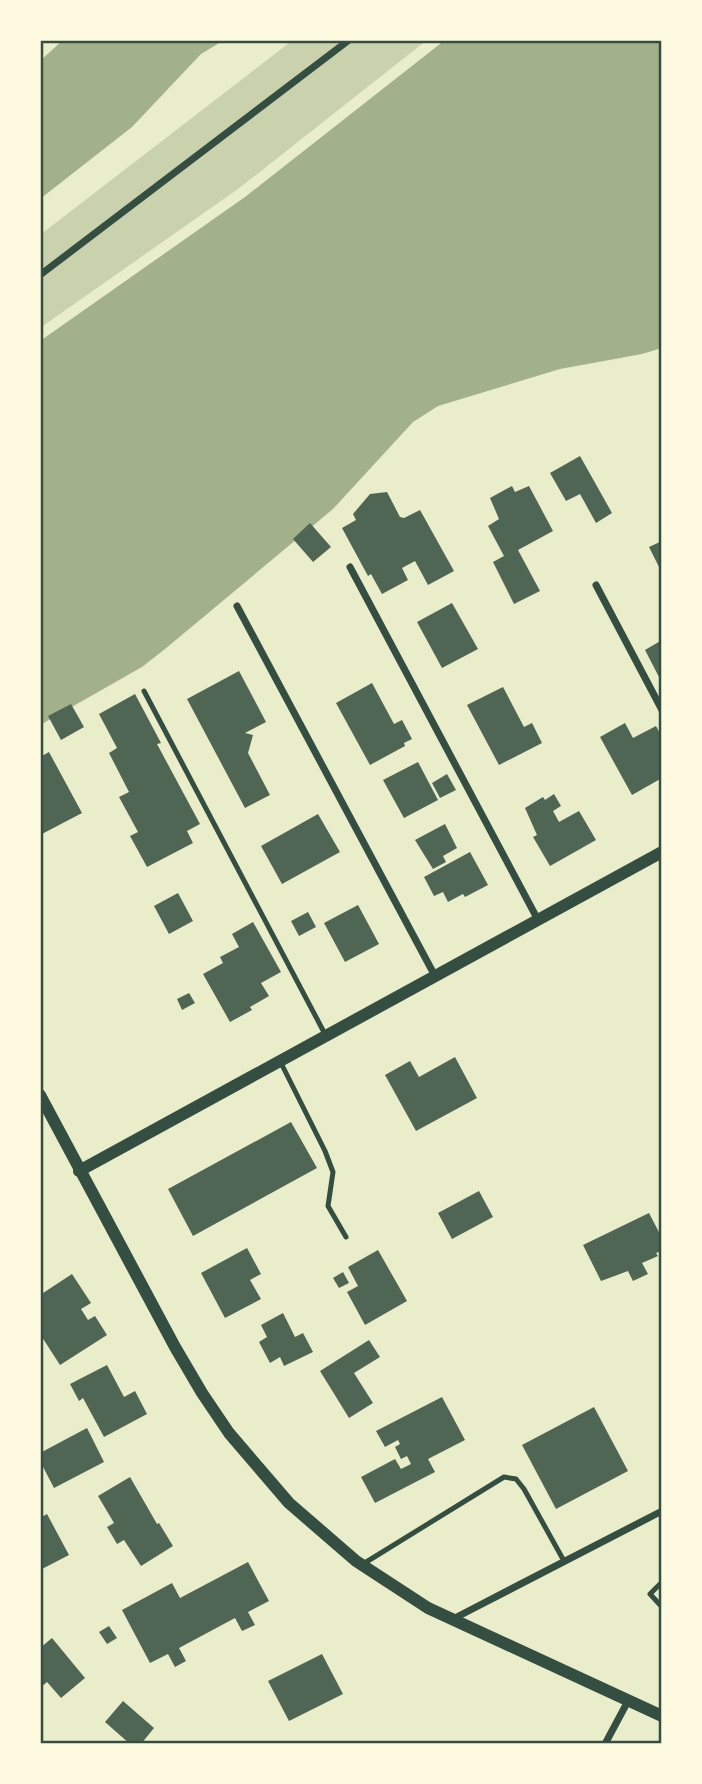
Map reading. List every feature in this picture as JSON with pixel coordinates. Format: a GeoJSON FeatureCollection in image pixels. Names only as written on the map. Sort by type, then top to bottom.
{"type":"FeatureCollection","features":[{"type":"Feature","properties":{"kind":"street"},"geometry":{"type":"LineString","coordinates":[[40,275],[349,40]]}},
{"type":"Feature","properties":{"kind":"street"},"geometry":{"type":"LineString","coordinates":[[350,567],[538,920]]}},
{"type":"Feature","properties":{"kind":"street"},"geometry":{"type":"LineString","coordinates":[[596,585],[662,710]]}},
{"type":"Feature","properties":{"kind":"street"},"geometry":{"type":"LineString","coordinates":[[237,606],[435,976]]}},
{"type":"Feature","properties":{"kind":"street"},"geometry":{"type":"LineString","coordinates":[[79,1171],[662,852]]}},
{"type":"Feature","properties":{"kind":"street"},"geometry":{"type":"LineString","coordinates":[[40,1095],[175,1347],[229,1433],[289,1503],[325,1535],[404,1594],[450,1620],[662,1716]]}},
{"type":"Feature","properties":{"kind":"street"},"geometry":{"type":"LineString","coordinates":[[450,1620],[662,1511]]}},
{"type":"Feature","properties":{"kind":"street"},"geometry":{"type":"LineString","coordinates":[[605,1744],[628,1701]]}},
{"type":"Feature","properties":{"kind":"lane"},"geometry":{"type":"LineString","coordinates":[[144,691],[326,1036]]}},
{"type":"Feature","properties":{"kind":"lane"},"geometry":{"type":"LineString","coordinates":[[280,1061],[325,1151],[332,1172],[328,1206],[346,1237]]}},
{"type":"Feature","properties":{"kind":"lane"},"geometry":{"type":"LineString","coordinates":[[362,1564],[504,1477],[516,1479],[524,1489],[564,1561]]}},
{"type":"Feature","properties":{"kind":"lane"},"geometry":{"type":"LineString","coordinates":[[662,1583],[650,1594],[662,1607]]}},
{"type":"Feature","properties":{"kind":"shaded area"},"geometry":{"type":"Polygon","coordinates":[[[63,40],[224,40],[201,54],[132,127],[40,199],[40,61],[63,40]]]}},
{"type":"Feature","properties":{"kind":"shaded area"},"geometry":{"type":"Polygon","coordinates":[[[293,40],[427,40],[238,189],[40,328],[40,235],[293,40]]]}},
{"type":"Feature","properties":{"kind":"shaded area"},"geometry":{"type":"Polygon","coordinates":[[[445,40],[662,40],[662,348],[560,369],[438,406],[413,422],[333,509],[165,649],[142,667],[40,725],[40,341],[245,197],[445,40]]]}},
{"type":"Feature","properties":{"kind":"building"},"geometry":{"type":"Polygon","coordinates":[[[580,456],[612,513],[596,523],[580,494],[566,501],[550,473],[580,456]]]}},
{"type":"Feature","properties":{"kind":"building"},"geometry":{"type":"Polygon","coordinates":[[[512,486],[515,492],[529,486],[553,531],[518,550],[540,591],[514,604],[493,562],[504,556],[488,526],[499,519],[490,498],[512,486]]]}},
{"type":"Feature","properties":{"kind":"building"},"geometry":{"type":"Polygon","coordinates":[[[387,492],[400,517],[404,518],[420,510],[454,571],[428,585],[415,561],[402,568],[408,580],[382,594],[371,574],[368,576],[342,528],[356,520],[353,514],[370,494],[387,492]]]}},
{"type":"Feature","properties":{"kind":"building"},"geometry":{"type":"Polygon","coordinates":[[[310,523],[331,547],[313,562],[293,539],[310,523]]]}},
{"type":"Feature","properties":{"kind":"building"},"geometry":{"type":"Polygon","coordinates":[[[662,541],[662,573],[649,547],[662,541]]]}},
{"type":"Feature","properties":{"kind":"building"},"geometry":{"type":"Polygon","coordinates":[[[452,603],[478,649],[442,668],[417,622],[452,603]]]}},
{"type":"Feature","properties":{"kind":"building"},"geometry":{"type":"Polygon","coordinates":[[[662,640],[662,675],[659,677],[645,650],[662,640]]]}},
{"type":"Feature","properties":{"kind":"building"},"geometry":{"type":"Polygon","coordinates":[[[239,671],[266,722],[245,733],[253,735],[248,753],[270,795],[245,808],[187,699],[239,671]]]}},
{"type":"Feature","properties":{"kind":"building"},"geometry":{"type":"Polygon","coordinates":[[[372,683],[394,724],[402,720],[412,739],[404,743],[405,746],[370,765],[336,703],[372,683]]]}},
{"type":"Feature","properties":{"kind":"building"},"geometry":{"type":"Polygon","coordinates":[[[503,687],[524,727],[532,723],[542,743],[499,765],[467,705],[503,687]]]}},
{"type":"Feature","properties":{"kind":"building"},"geometry":{"type":"Polygon","coordinates":[[[135,694],[161,743],[157,744],[200,824],[187,831],[193,843],[147,867],[130,836],[138,832],[119,797],[129,792],[109,753],[117,748],[99,714],[135,694]]]}},
{"type":"Feature","properties":{"kind":"building"},"geometry":{"type":"Polygon","coordinates":[[[71,704],[84,727],[61,740],[48,716],[71,704]]]}},
{"type":"Feature","properties":{"kind":"building"},"geometry":{"type":"Polygon","coordinates":[[[625,723],[633,738],[656,726],[662,737],[662,778],[632,795],[600,737],[625,723]]]}},
{"type":"Feature","properties":{"kind":"building"},"geometry":{"type":"Polygon","coordinates":[[[49,752],[82,813],[40,835],[40,757],[49,752]]]}},
{"type":"Feature","properties":{"kind":"building"},"geometry":{"type":"Polygon","coordinates":[[[418,762],[438,800],[404,818],[383,780],[418,762]]]}},
{"type":"Feature","properties":{"kind":"building"},"geometry":{"type":"Polygon","coordinates":[[[447,774],[456,790],[440,798],[432,783],[447,774]]]}},
{"type":"Feature","properties":{"kind":"building"},"geometry":{"type":"Polygon","coordinates":[[[554,794],[561,806],[553,811],[559,822],[579,811],[596,840],[550,866],[533,837],[537,835],[525,808],[554,794]]]}},
{"type":"Feature","properties":{"kind":"building"},"geometry":{"type":"Polygon","coordinates":[[[318,814],[340,852],[282,884],[261,846],[318,814]]]}},
{"type":"Feature","properties":{"kind":"building"},"geometry":{"type":"Polygon","coordinates":[[[445,824],[457,848],[443,856],[446,862],[433,869],[415,840],[445,824]]]}},
{"type":"Feature","properties":{"kind":"building"},"geometry":{"type":"Polygon","coordinates":[[[470,852],[488,885],[448,902],[443,892],[434,896],[424,877],[470,852]]]}},
{"type":"Feature","properties":{"kind":"building"},"geometry":{"type":"Polygon","coordinates":[[[178,893],[193,921],[169,934],[154,906],[178,893]]]}},
{"type":"Feature","properties":{"kind":"building"},"geometry":{"type":"Polygon","coordinates":[[[358,905],[379,944],[345,962],[324,923],[358,905]]]}},
{"type":"Feature","properties":{"kind":"building"},"geometry":{"type":"Polygon","coordinates":[[[308,912],[316,927],[299,936],[291,921],[308,912]]]}},
{"type":"Feature","properties":{"kind":"building"},"geometry":{"type":"Polygon","coordinates":[[[253,922],[281,972],[261,983],[269,996],[250,1007],[252,1010],[230,1022],[203,974],[223,963],[220,957],[239,947],[232,934],[253,922]]]}},
{"type":"Feature","properties":{"kind":"building"},"geometry":{"type":"Polygon","coordinates":[[[189,993],[195,1003],[182,1010],[177,999],[189,993]]]}},
{"type":"Feature","properties":{"kind":"building"},"geometry":{"type":"Polygon","coordinates":[[[455,1057],[477,1098],[416,1131],[385,1075],[410,1061],[419,1077],[455,1057]]]}},
{"type":"Feature","properties":{"kind":"building"},"geometry":{"type":"Polygon","coordinates":[[[291,1122],[317,1168],[193,1236],[168,1189],[291,1122]]]}},
{"type":"Feature","properties":{"kind":"building"},"geometry":{"type":"Polygon","coordinates":[[[479,1191],[493,1217],[452,1239],[438,1213],[479,1191]]]}},
{"type":"Feature","properties":{"kind":"building"},"geometry":{"type":"Polygon","coordinates":[[[649,1213],[662,1238],[662,1251],[656,1253],[658,1256],[642,1263],[648,1274],[633,1281],[628,1271],[601,1281],[583,1245],[649,1213]]]}},
{"type":"Feature","properties":{"kind":"building"},"geometry":{"type":"Polygon","coordinates":[[[247,1248],[261,1274],[250,1280],[261,1299],[225,1318],[201,1273],[247,1248]]]}},
{"type":"Feature","properties":{"kind":"building"},"geometry":{"type":"Polygon","coordinates":[[[378,1250],[407,1301],[365,1325],[347,1292],[358,1286],[348,1267],[378,1250]]]}},
{"type":"Feature","properties":{"kind":"building"},"geometry":{"type":"Polygon","coordinates":[[[343,1272],[349,1283],[339,1288],[333,1278],[343,1272]]]}},
{"type":"Feature","properties":{"kind":"building"},"geometry":{"type":"Polygon","coordinates":[[[72,1274],[91,1303],[81,1309],[88,1320],[95,1316],[107,1335],[60,1365],[40,1334],[40,1295],[72,1274]]]}},
{"type":"Feature","properties":{"kind":"building"},"geometry":{"type":"Polygon","coordinates":[[[283,1313],[295,1337],[303,1333],[313,1352],[284,1366],[280,1357],[270,1363],[259,1342],[267,1337],[261,1325],[283,1313]]]}},
{"type":"Feature","properties":{"kind":"building"},"geometry":{"type":"Polygon","coordinates":[[[369,1340],[380,1357],[354,1373],[373,1403],[349,1418],[320,1371],[369,1340]]]}},
{"type":"Feature","properties":{"kind":"building"},"geometry":{"type":"Polygon","coordinates":[[[107,1365],[124,1397],[135,1391],[147,1414],[104,1437],[83,1398],[79,1401],[70,1384],[107,1365]]]}},
{"type":"Feature","properties":{"kind":"building"},"geometry":{"type":"Polygon","coordinates":[[[442,1397],[465,1440],[428,1459],[435,1472],[375,1503],[361,1477],[395,1459],[401,1469],[411,1464],[407,1456],[401,1459],[395,1447],[400,1444],[398,1440],[385,1447],[376,1431],[442,1397]]]}},
{"type":"Feature","properties":{"kind":"building"},"geometry":{"type":"Polygon","coordinates":[[[594,1407],[628,1471],[556,1509],[522,1445],[594,1407]]]}},
{"type":"Feature","properties":{"kind":"building"},"geometry":{"type":"Polygon","coordinates":[[[87,1428],[104,1462],[54,1488],[40,1461],[40,1453],[87,1428]]]}},
{"type":"Feature","properties":{"kind":"building"},"geometry":{"type":"Polygon","coordinates":[[[130,1477],[173,1546],[141,1566],[124,1540],[117,1544],[107,1527],[114,1523],[98,1496],[130,1477]]]}},
{"type":"Feature","properties":{"kind":"building"},"geometry":{"type":"Polygon","coordinates":[[[47,1514],[69,1555],[42,1569],[40,1518],[47,1514]]]}},
{"type":"Feature","properties":{"kind":"building"},"geometry":{"type":"Polygon","coordinates":[[[248,1562],[269,1601],[248,1612],[255,1625],[242,1631],[235,1618],[179,1648],[186,1661],[175,1667],[168,1654],[150,1663],[122,1610],[172,1583],[180,1598],[248,1562]]]}},
{"type":"Feature","properties":{"kind":"building"},"geometry":{"type":"Polygon","coordinates":[[[109,1626],[117,1638],[107,1644],[99,1632],[109,1626]]]}},
{"type":"Feature","properties":{"kind":"building"},"geometry":{"type":"Polygon","coordinates":[[[52,1638],[85,1678],[61,1698],[47,1682],[40,1688],[40,1648],[52,1638]]]}},
{"type":"Feature","properties":{"kind":"building"},"geometry":{"type":"Polygon","coordinates":[[[322,1654],[343,1694],[289,1721],[268,1681],[322,1654]]]}},
{"type":"Feature","properties":{"kind":"building"},"geometry":{"type":"Polygon","coordinates":[[[123,1701],[154,1728],[141,1744],[130,1744],[105,1722],[123,1701]]]}}]}
